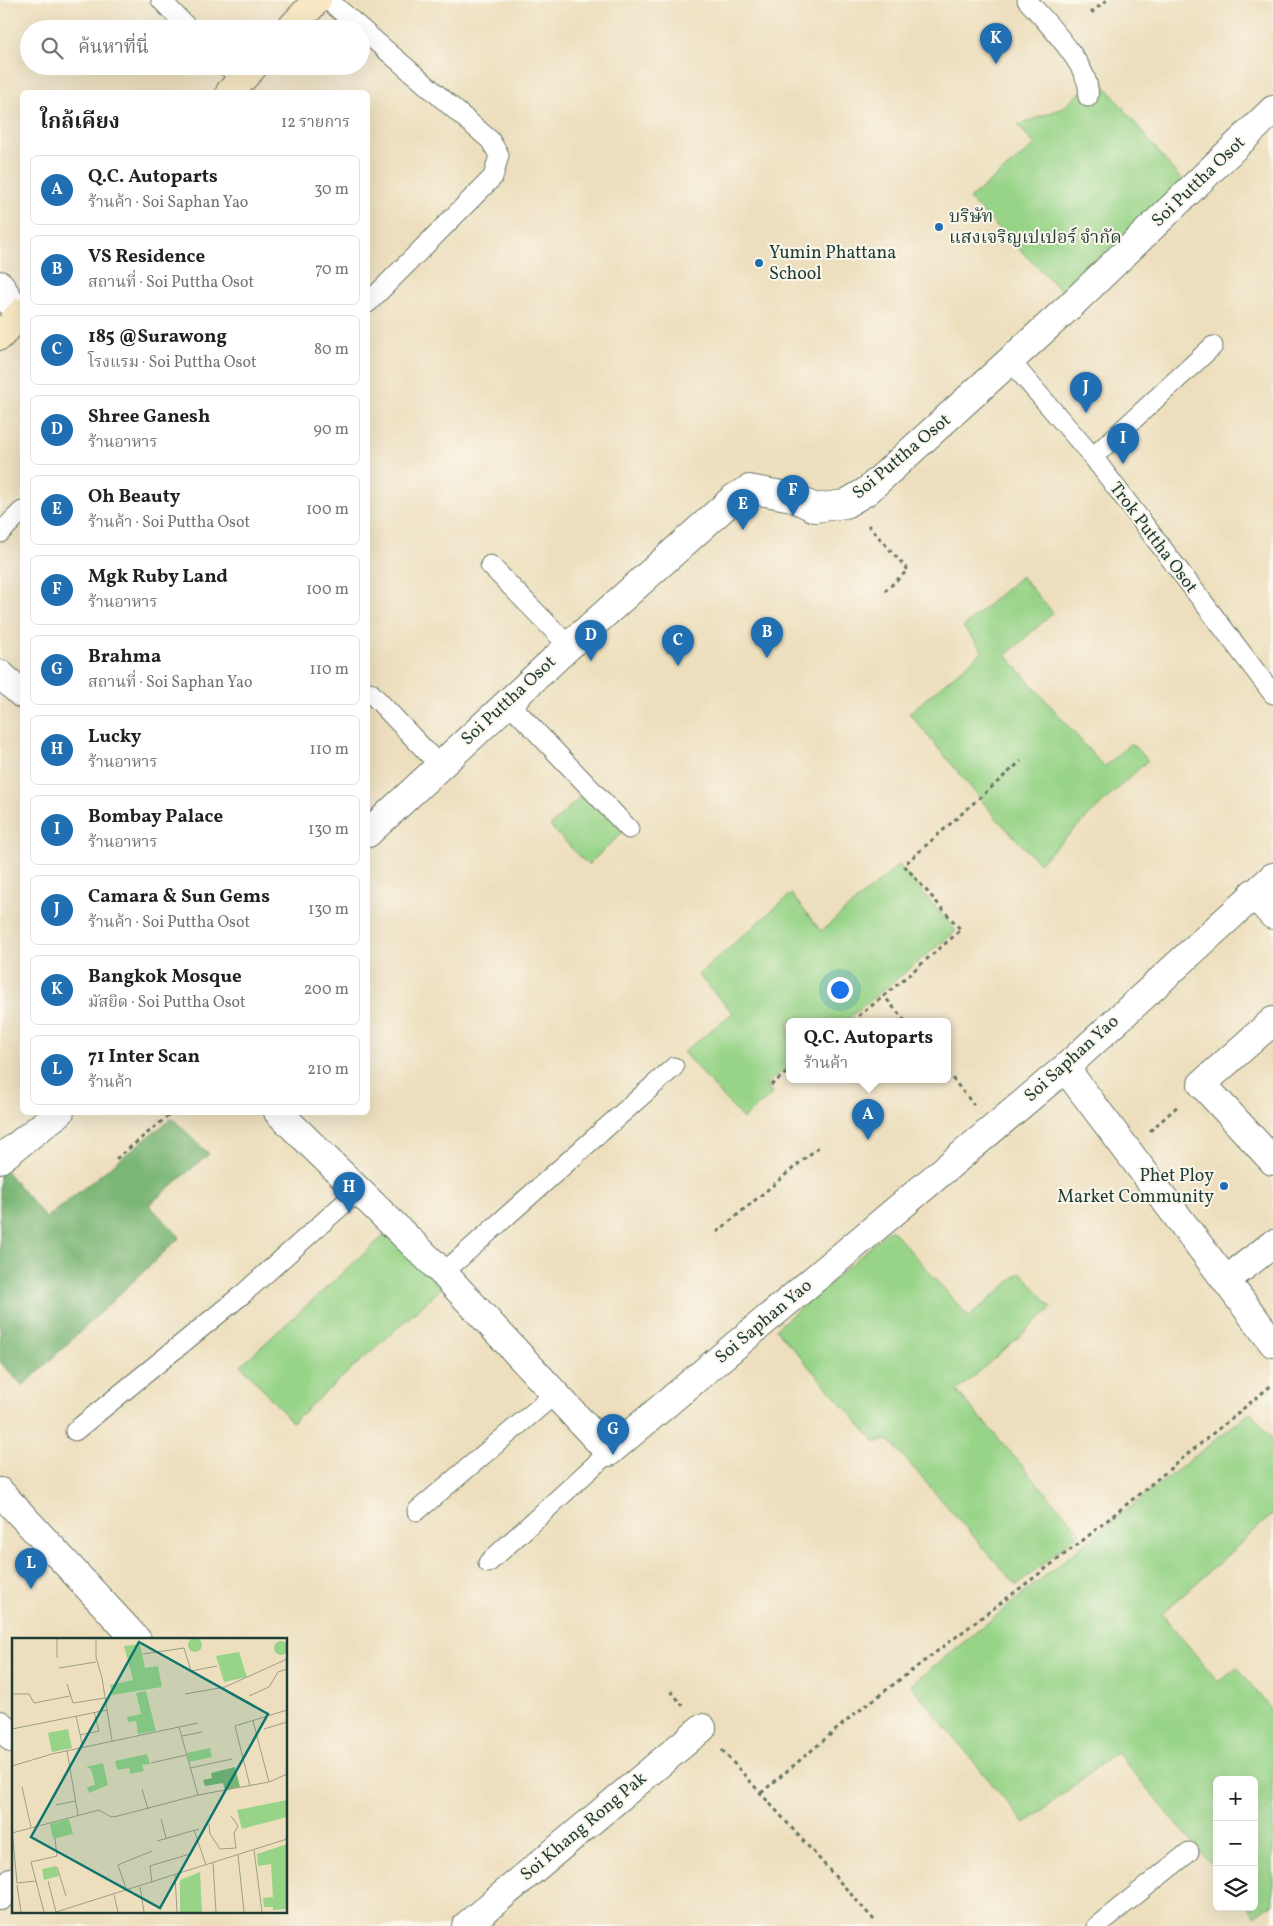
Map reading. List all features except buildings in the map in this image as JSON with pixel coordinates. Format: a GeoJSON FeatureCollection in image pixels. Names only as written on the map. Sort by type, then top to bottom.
{"type":"FeatureCollection","features":[{"type":"Feature","properties":{"kind":"main road"},"geometry":{"type":"LineString","coordinates":[[298,20],[317,0]]}},
{"type":"Feature","properties":{"kind":"main road"},"geometry":{"type":"LineString","coordinates":[[0,336],[20,315]]}},
{"type":"Feature","properties":{"kind":"street","name":"Soi Puttha Osot"},"geometry":{"type":"LineString","coordinates":[[370,831],[568,646],[734,498],[749,489],[792,497],[815,508],[845,504],[867,491],[1011,362],[1273,110]]}},
{"type":"Feature","properties":{"kind":"street"},"geometry":{"type":"LineString","coordinates":[[0,285],[20,313]]}},
{"type":"Feature","properties":{"kind":"street"},"geometry":{"type":"LineString","coordinates":[[0,674],[20,692]]}},
{"type":"Feature","properties":{"kind":"street"},"geometry":{"type":"LineString","coordinates":[[1263,885],[1273,915]]}},
{"type":"Feature","properties":{"kind":"street","name":"Soi Saphan Yao"},"geometry":{"type":"LineString","coordinates":[[609,1452],[1065,1068],[1263,885]]}},
{"type":"Feature","properties":{"kind":"street"},"geometry":{"type":"LineString","coordinates":[[1273,1022],[1202,1084],[1273,1161]]}},
{"type":"Feature","properties":{"kind":"street"},"geometry":{"type":"LineString","coordinates":[[1065,1068],[1273,1343]]}},
{"type":"Feature","properties":{"kind":"street"},"geometry":{"type":"LineString","coordinates":[[0,1159],[56,1115]]}},
{"type":"Feature","properties":{"kind":"street"},"geometry":{"type":"LineString","coordinates":[[281,1115],[443,1273],[609,1452]]}},
{"type":"Feature","properties":{"kind":"street"},"geometry":{"type":"LineString","coordinates":[[1226,1280],[1273,1244]]}},
{"type":"Feature","properties":{"kind":"street"},"geometry":{"type":"LineString","coordinates":[[0,1492],[135,1638]]}},
{"type":"Feature","properties":{"kind":"street"},"geometry":{"type":"LineString","coordinates":[[0,1725],[12,1737]]}},
{"type":"Feature","properties":{"kind":"street","name":"Soi Khang Rong Pak"},"geometry":{"type":"LineString","coordinates":[[466,1926],[702,1728]]}},
{"type":"Feature","properties":{"kind":"street"},"geometry":{"type":"LineString","coordinates":[[0,1896],[12,1883]]}},
{"type":"Feature","properties":{"kind":"lane"},"geometry":{"type":"LineString","coordinates":[[161,0],[180,20]]}},
{"type":"Feature","properties":{"kind":"lane"},"geometry":{"type":"LineString","coordinates":[[328,0],[351,20]]}},
{"type":"Feature","properties":{"kind":"lane"},"geometry":{"type":"LineString","coordinates":[[1027,0],[1076,59],[1090,90],[1088,97]]}},
{"type":"Feature","properties":{"kind":"lane"},"geometry":{"type":"LineString","coordinates":[[370,36],[490,140],[498,155],[493,177],[370,300]]}},
{"type":"Feature","properties":{"kind":"lane"},"geometry":{"type":"LineString","coordinates":[[1093,458],[1213,346]]}},
{"type":"Feature","properties":{"kind":"lane","name":"Trok Puttha Osot"},"geometry":{"type":"LineString","coordinates":[[1011,362],[1093,458],[1273,694]]}},
{"type":"Feature","properties":{"kind":"lane"},"geometry":{"type":"LineString","coordinates":[[0,533],[20,513]]}},
{"type":"Feature","properties":{"kind":"lane"},"geometry":{"type":"LineString","coordinates":[[490,565],[568,646]]}},
{"type":"Feature","properties":{"kind":"lane"},"geometry":{"type":"LineString","coordinates":[[370,692],[440,766]]}},
{"type":"Feature","properties":{"kind":"lane"},"geometry":{"type":"LineString","coordinates":[[508,702],[629,829]]}},
{"type":"Feature","properties":{"kind":"lane"},"geometry":{"type":"LineString","coordinates":[[443,1273],[674,1066]]}},
{"type":"Feature","properties":{"kind":"lane"},"geometry":{"type":"LineString","coordinates":[[75,1431],[244,1293],[359,1190]]}},
{"type":"Feature","properties":{"kind":"lane"},"geometry":{"type":"LineString","coordinates":[[417,1511],[555,1394]]}},
{"type":"Feature","properties":{"kind":"lane"},"geometry":{"type":"LineString","coordinates":[[488,1562],[609,1452]]}},
{"type":"Feature","properties":{"kind":"lane"},"geometry":{"type":"LineString","coordinates":[[1097,1926],[1189,1852]]}},
{"type":"Feature","properties":{"kind":"path"},"geometry":{"type":"LineString","coordinates":[[1091,13],[1107,0]]}},
{"type":"Feature","properties":{"kind":"path"},"geometry":{"type":"LineString","coordinates":[[864,521],[908,570],[885,590]]}},
{"type":"Feature","properties":{"kind":"path"},"geometry":{"type":"LineString","coordinates":[[856,1018],[961,930],[904,865],[1021,761]]}},
{"type":"Feature","properties":{"kind":"path"},"geometry":{"type":"LineString","coordinates":[[884,996],[902,1018]]}},
{"type":"Feature","properties":{"kind":"path"},"geometry":{"type":"LineString","coordinates":[[771,1085],[786,1072]]}},
{"type":"Feature","properties":{"kind":"path"},"geometry":{"type":"LineString","coordinates":[[951,1077],[994,1128]]}},
{"type":"Feature","properties":{"kind":"path"},"geometry":{"type":"LineString","coordinates":[[1128,1151],[1202,1084]]}},
{"type":"Feature","properties":{"kind":"path"},"geometry":{"type":"LineString","coordinates":[[116,1159],[169,1115]]}},
{"type":"Feature","properties":{"kind":"path"},"geometry":{"type":"LineString","coordinates":[[718,1232],[821,1145]]}},
{"type":"Feature","properties":{"kind":"path"},"geometry":{"type":"LineString","coordinates":[[761,1794],[856,1713],[1082,1541],[1273,1384]]}},
{"type":"Feature","properties":{"kind":"path"},"geometry":{"type":"LineString","coordinates":[[670,1691],[875,1921]]}},
{"type":"Feature","properties":{"kind":"green space"},"geometry":{"type":"Polygon","coordinates":[[[1098,77],[1182,181],[1062,292],[969,199],[1035,145],[1018,125],[1063,108],[1098,77]]]}},
{"type":"Feature","properties":{"kind":"green space"},"geometry":{"type":"Polygon","coordinates":[[[1021,576],[1053,613],[1006,655],[1104,767],[1131,743],[1148,760],[1039,863],[997,819],[909,713],[983,651],[963,627],[1021,576]]]}},
{"type":"Feature","properties":{"kind":"green space"},"geometry":{"type":"Polygon","coordinates":[[[584,793],[623,832],[588,865],[550,826],[584,793]]]}},
{"type":"Feature","properties":{"kind":"green space"},"geometry":{"type":"Polygon","coordinates":[[[899,865],[956,931],[849,1018],[786,1018],[786,1068],[766,1084],[772,1094],[743,1119],[683,1052],[733,1013],[698,975],[791,894],[821,931],[899,865]]]}},
{"type":"Feature","properties":{"kind":"green space"},"geometry":{"type":"Polygon","coordinates":[[[172,1118],[209,1154],[149,1205],[180,1237],[23,1386],[0,1362],[0,1170],[3,1167],[46,1218],[172,1118]]]}},
{"type":"Feature","properties":{"kind":"green space"},"geometry":{"type":"Polygon","coordinates":[[[891,1229],[969,1317],[1021,1272],[1052,1308],[957,1391],[1080,1532],[1017,1586],[889,1440],[875,1442],[776,1329],[891,1229]]]}},
{"type":"Feature","properties":{"kind":"green space"},"geometry":{"type":"Polygon","coordinates":[[[389,1231],[441,1289],[292,1422],[241,1365],[389,1231]]]}},
{"type":"Feature","properties":{"kind":"green space"},"geometry":{"type":"Polygon","coordinates":[[[1251,1412],[1273,1440],[1273,1514],[1162,1614],[1218,1682],[1237,1667],[1273,1712],[1273,1903],[1255,1916],[1251,1911],[1258,1911],[1258,1776],[1213,1776],[1213,1866],[1116,1752],[1025,1824],[911,1685],[1115,1519],[1251,1412]]]}},
{"type":"Feature","properties":{"kind":"place","name":"Bangkok Mosque"},"geometry":{"type":"Point","coordinates":[996,64]}},
{"type":"Feature","properties":{"kind":"place","name":"บริษัท แสงเจริญเปเปอร์ จำกัด"},"geometry":{"type":"Point","coordinates":[939,227]}},
{"type":"Feature","properties":{"kind":"place","name":"Yumin Phattana School"},"geometry":{"type":"Point","coordinates":[759,263]}},
{"type":"Feature","properties":{"kind":"place","name":"Camara & Sun Gems"},"geometry":{"type":"Point","coordinates":[1086,413]}},
{"type":"Feature","properties":{"kind":"place","name":"Bombay Palace"},"geometry":{"type":"Point","coordinates":[1123,464]}},
{"type":"Feature","properties":{"kind":"place","name":"Mgk Ruby Land"},"geometry":{"type":"Point","coordinates":[793,516]}},
{"type":"Feature","properties":{"kind":"place","name":"Oh Beauty"},"geometry":{"type":"Point","coordinates":[743,530]}},
{"type":"Feature","properties":{"kind":"place","name":"VS Residence"},"geometry":{"type":"Point","coordinates":[767,658]}},
{"type":"Feature","properties":{"kind":"place","name":"Shree Ganesh"},"geometry":{"type":"Point","coordinates":[591,661]}},
{"type":"Feature","properties":{"kind":"place","name":"185 @Surawong"},"geometry":{"type":"Point","coordinates":[678,666]}},
{"type":"Feature","properties":{"kind":"place","name":"Q.C. Autoparts"},"geometry":{"type":"Point","coordinates":[868,1140]}},
{"type":"Feature","properties":{"kind":"place","name":"Phet Ploy Market Community"},"geometry":{"type":"Point","coordinates":[1224,1186]}},
{"type":"Feature","properties":{"kind":"place","name":"Lucky"},"geometry":{"type":"Point","coordinates":[349,1213]}},
{"type":"Feature","properties":{"kind":"place","name":"Brahma"},"geometry":{"type":"Point","coordinates":[613,1455]}},
{"type":"Feature","properties":{"kind":"place","name":"71 Inter Scan"},"geometry":{"type":"Point","coordinates":[31,1589]}}]}
